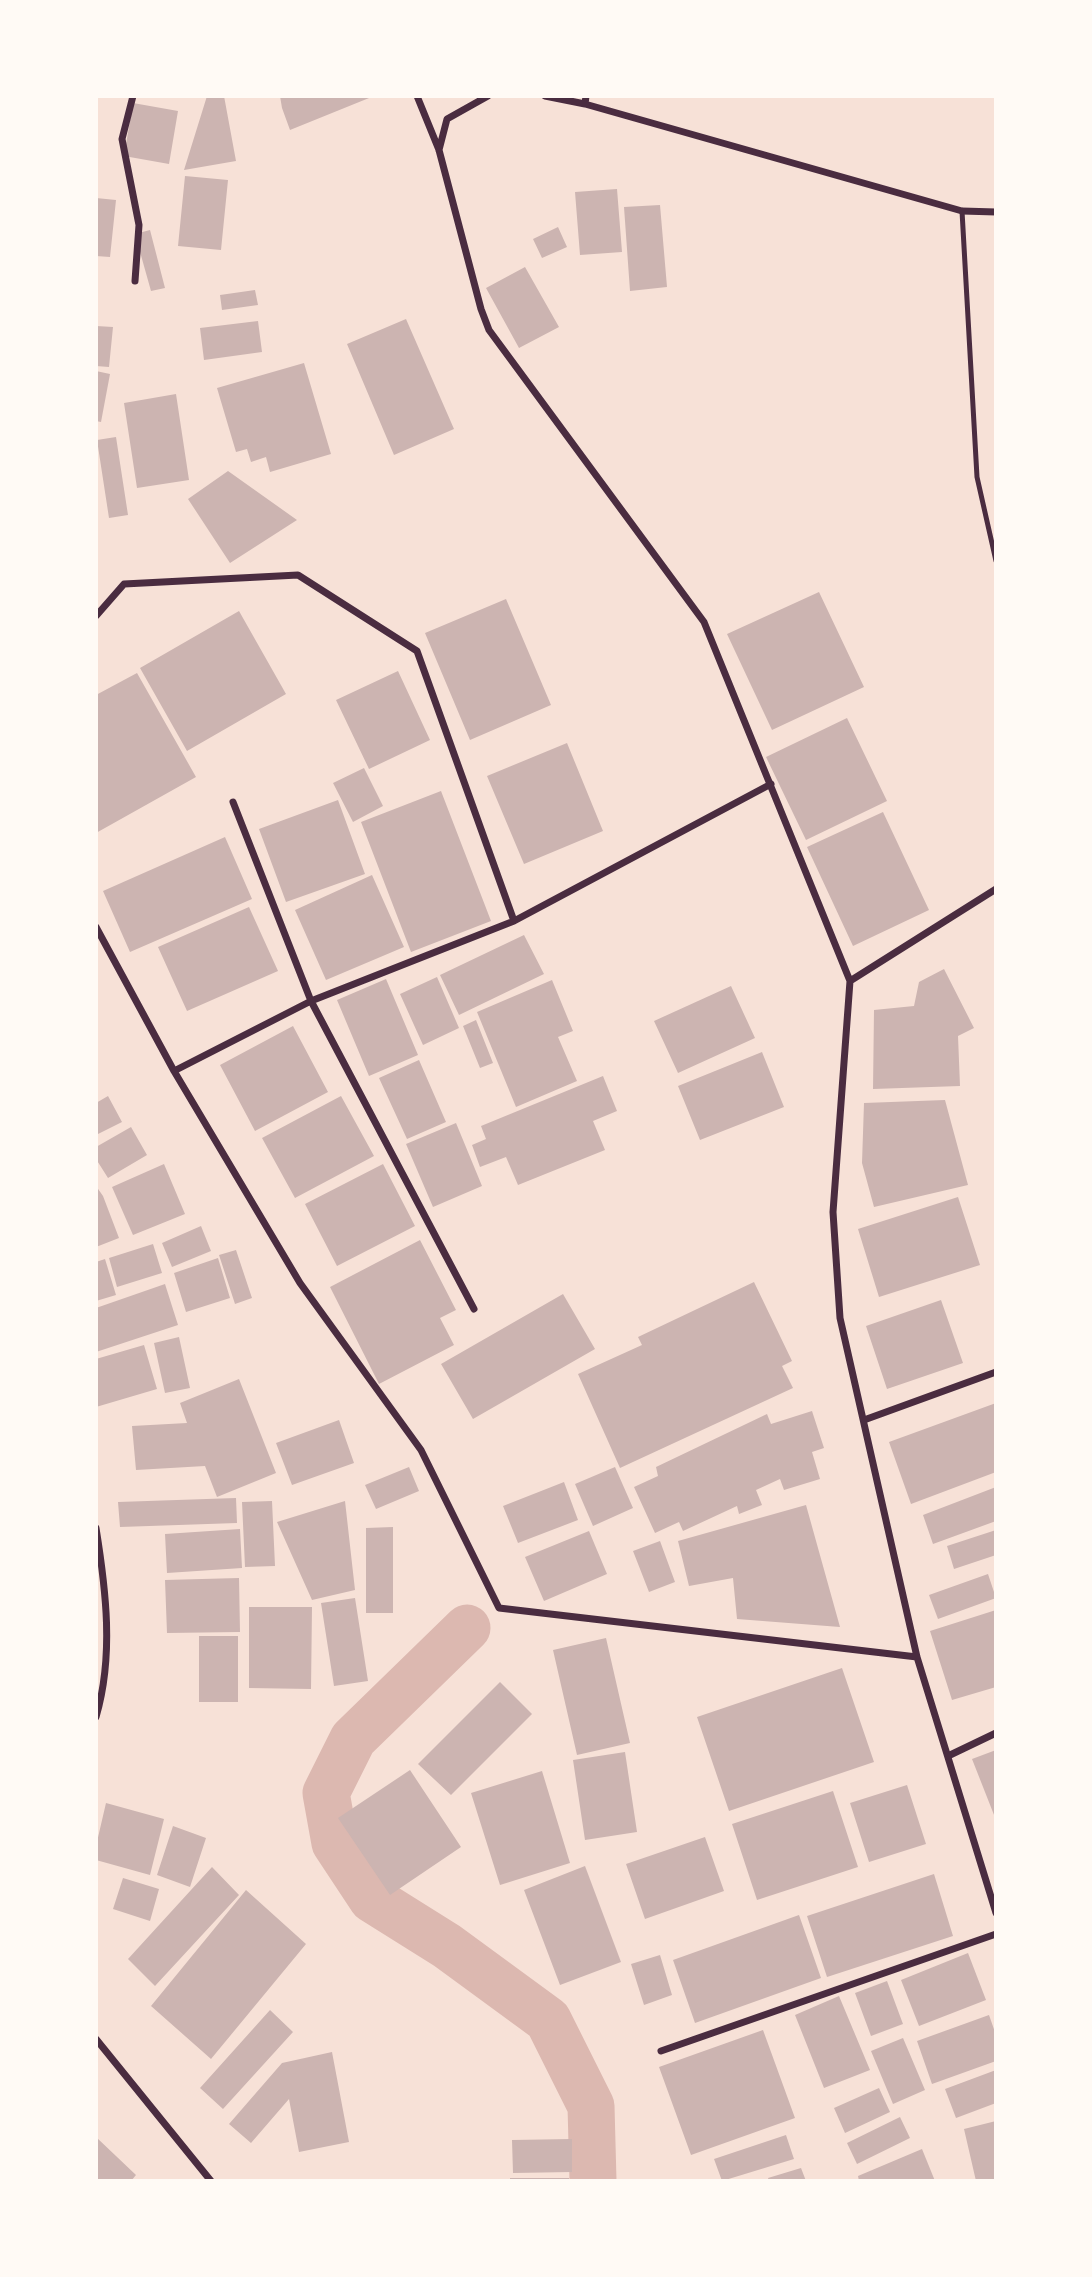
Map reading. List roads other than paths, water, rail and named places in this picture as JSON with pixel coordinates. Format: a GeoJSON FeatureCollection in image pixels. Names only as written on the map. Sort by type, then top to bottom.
{"type":"FeatureCollection","features":[{"type":"Feature","properties":{"kind":"street"},"geometry":{"type":"LineString","coordinates":[[133,96],[122,139],[139,225],[135,281]]}},
{"type":"Feature","properties":{"kind":"street"},"geometry":{"type":"LineString","coordinates":[[417,96],[439,150],[489,330],[704,622],[850,981],[833,1212],[840,1318],[917,1657],[996,1913]]}},
{"type":"Feature","properties":{"kind":"street"},"geometry":{"type":"LineString","coordinates":[[439,150],[447,119],[488,96]]}},
{"type":"Feature","properties":{"kind":"street"},"geometry":{"type":"LineString","coordinates":[[545,96],[586,100],[962,211],[996,212]]}},
{"type":"Feature","properties":{"kind":"street"},"geometry":{"type":"LineString","coordinates":[[96,617],[124,584],[298,575],[417,651],[514,921]]}},
{"type":"Feature","properties":{"kind":"street"},"geometry":{"type":"LineString","coordinates":[[174,1072],[311,1001],[514,921],[771,784]]}},
{"type":"Feature","properties":{"kind":"street"},"geometry":{"type":"LineString","coordinates":[[233,802],[311,1001],[474,1309]]}},
{"type":"Feature","properties":{"kind":"street"},"geometry":{"type":"LineString","coordinates":[[850,981],[996,890]]}},
{"type":"Feature","properties":{"kind":"street"},"geometry":{"type":"LineString","coordinates":[[96,927],[174,1072],[300,1283],[421,1450],[499,1608],[917,1657]]}},
{"type":"Feature","properties":{"kind":"street"},"geometry":{"type":"LineString","coordinates":[[864,1420],[996,1371]]}},
{"type":"Feature","properties":{"kind":"street"},"geometry":{"type":"LineString","coordinates":[[96,1528],[106,1592],[104,1689],[96,1717]]}},
{"type":"Feature","properties":{"kind":"street"},"geometry":{"type":"LineString","coordinates":[[948,1756],[996,1733]]}},
{"type":"Feature","properties":{"kind":"street"},"geometry":{"type":"LineString","coordinates":[[661,2051],[996,1934]]}},
{"type":"Feature","properties":{"kind":"street"},"geometry":{"type":"LineString","coordinates":[[96,2039],[211,2181]]}},
{"type":"Feature","properties":{"kind":"lane"},"geometry":{"type":"LineString","coordinates":[[962,211],[977,477],[996,561]]}},
{"type":"Feature","properties":{"kind":"waterway"},"geometry":{"type":"LineString","coordinates":[[467,1628],[353,1739],[326,1793],[335,1843],[372,1899],[447,1946],[548,2020],[591,2106],[593,2181]]}}]}
